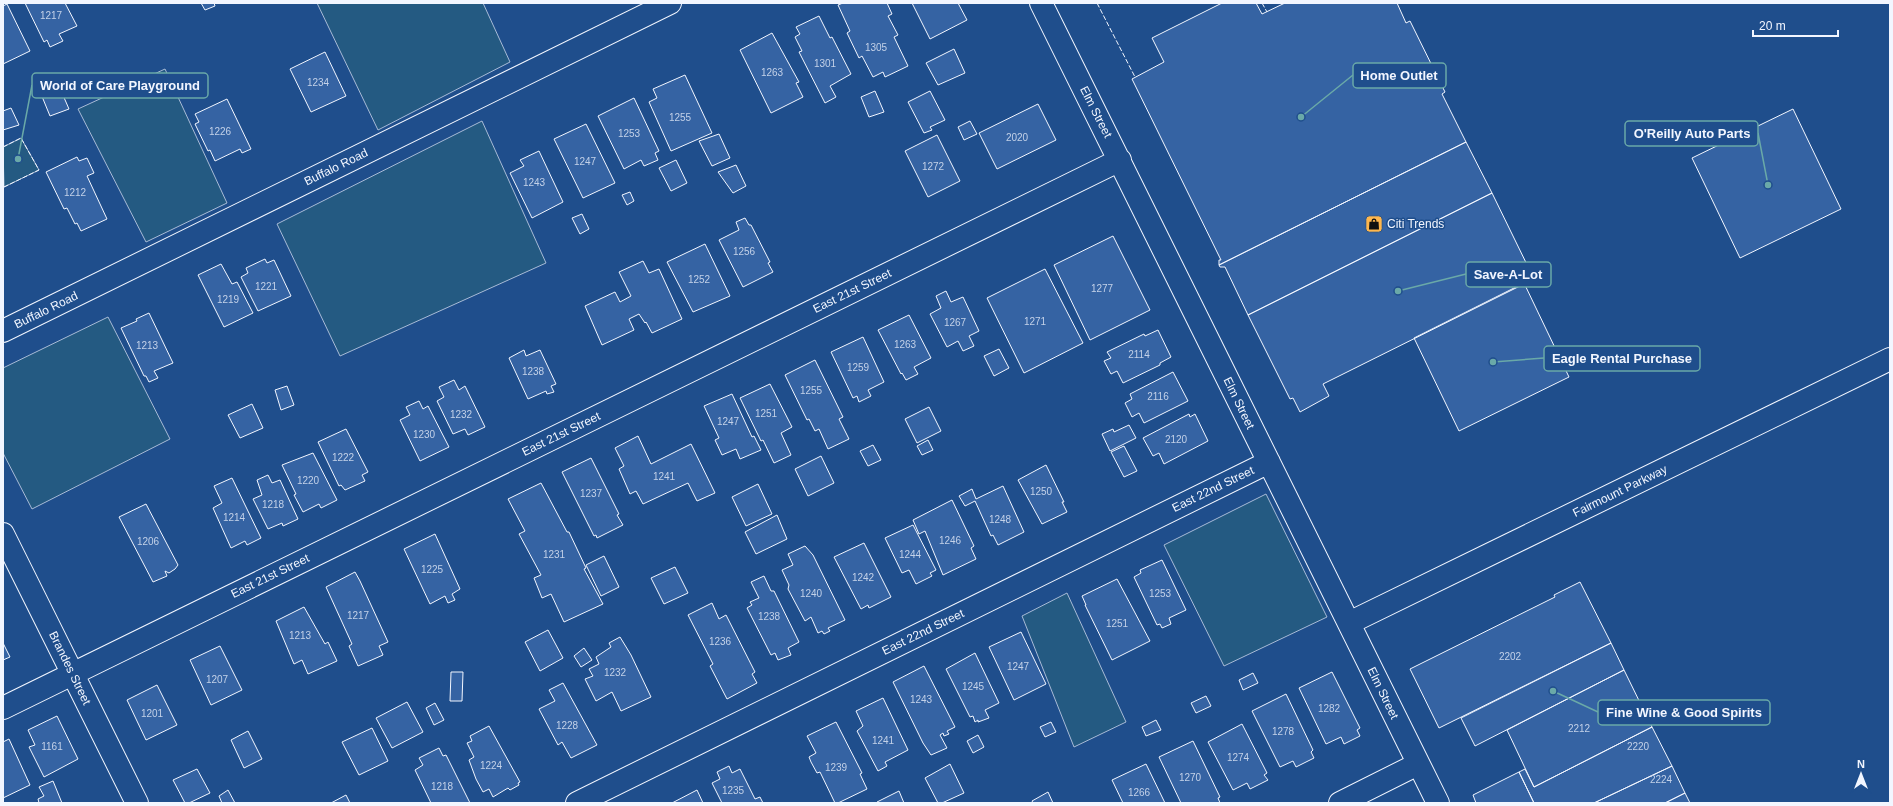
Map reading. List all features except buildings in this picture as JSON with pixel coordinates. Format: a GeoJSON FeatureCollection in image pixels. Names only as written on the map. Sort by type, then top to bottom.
{"type":"FeatureCollection","features":[{"type":"Feature","properties":{"kind":"street","name":"Buffalo Road"},"geometry":{"type":"LineString","coordinates":[[3,331],[670,3]]}},
{"type":"Feature","properties":{"kind":"street","name":"Elm Street"},"geometry":{"type":"LineString","coordinates":[[1041,3],[1438,803]]}},
{"type":"Feature","properties":{"kind":"street","name":"East 21st Street"},"geometry":{"type":"LineString","coordinates":[[3,708],[1120,160]]}},
{"type":"Feature","properties":{"kind":"street","name":"Fairmount Parkway"},"geometry":{"type":"LineString","coordinates":[[1349,623],[1890,359]]}},
{"type":"Feature","properties":{"kind":"street","name":"East 22nd Street"},"geometry":{"type":"LineString","coordinates":[[576,803],[1269,462]]}},
{"type":"Feature","properties":{"kind":"street","name":"Brandes Street"},"geometry":{"type":"LineString","coordinates":[[3,534],[137,803]]}},
{"type":"Feature","properties":{"kind":"street"},"geometry":{"type":"LineString","coordinates":[[1340,803],[1418,764]]}},
{"type":"Feature","properties":{"kind":"shaded area"},"geometry":{"type":"Polygon","coordinates":[[[317,3],[483,3],[510,62],[378,130],[317,3]]]}},
{"type":"Feature","properties":{"kind":"shaded area"},"geometry":{"type":"Polygon","coordinates":[[[165,69],[227,203],[146,242],[78,109],[165,69]]]}},
{"type":"Feature","properties":{"kind":"shaded area"},"geometry":{"type":"Polygon","coordinates":[[[482,121],[546,263],[340,356],[277,224],[482,121]]]}},
{"type":"Feature","properties":{"kind":"shaded area"},"geometry":{"type":"Polygon","coordinates":[[[21,138],[39,170],[4,187],[3,147],[21,138]]]}},
{"type":"Feature","properties":{"kind":"shaded area"},"geometry":{"type":"Polygon","coordinates":[[[108,317],[170,439],[32,509],[3,453],[3,368],[108,317]]]}},
{"type":"Feature","properties":{"kind":"shaded area"},"geometry":{"type":"Polygon","coordinates":[[[1266,494],[1327,617],[1224,666],[1164,545],[1266,494]]]}},
{"type":"Feature","properties":{"kind":"shaded area"},"geometry":{"type":"Polygon","coordinates":[[[1067,593],[1126,722],[1074,747],[1022,616],[1067,593]]]}},
{"type":"Feature","properties":{"kind":"fence"},"geometry":{"type":"LineString","coordinates":[[1097,3],[1135,77]]}},
{"type":"Feature","properties":{"kind":"fence"},"geometry":{"type":"LineString","coordinates":[[1262,3],[1267,12]]}},
{"type":"Feature","properties":{"kind":"fence"},"geometry":{"type":"LineString","coordinates":[[3,147],[21,138],[39,170],[4,187],[3,184]]}},
{"type":"Feature","properties":{"kind":"place","name":"Home Outlet"},"geometry":{"type":"Point","coordinates":[1301,117]}},
{"type":"Feature","properties":{"kind":"place","name":"World of Care Playground"},"geometry":{"type":"Point","coordinates":[18,159]}},
{"type":"Feature","properties":{"kind":"place","name":"O'Reilly Auto Parts"},"geometry":{"type":"Point","coordinates":[1768,185]}},
{"type":"Feature","properties":{"kind":"place","name":"Citi Trends"},"geometry":{"type":"Point","coordinates":[1374,224]}},
{"type":"Feature","properties":{"kind":"place","name":"Save-A-Lot"},"geometry":{"type":"Point","coordinates":[1398,291]}},
{"type":"Feature","properties":{"kind":"place","name":"Eagle Rental Purchase"},"geometry":{"type":"Point","coordinates":[1493,362]}},
{"type":"Feature","properties":{"kind":"place","name":"Fine Wine & Good Spirits"},"geometry":{"type":"Point","coordinates":[1553,691]}}]}
